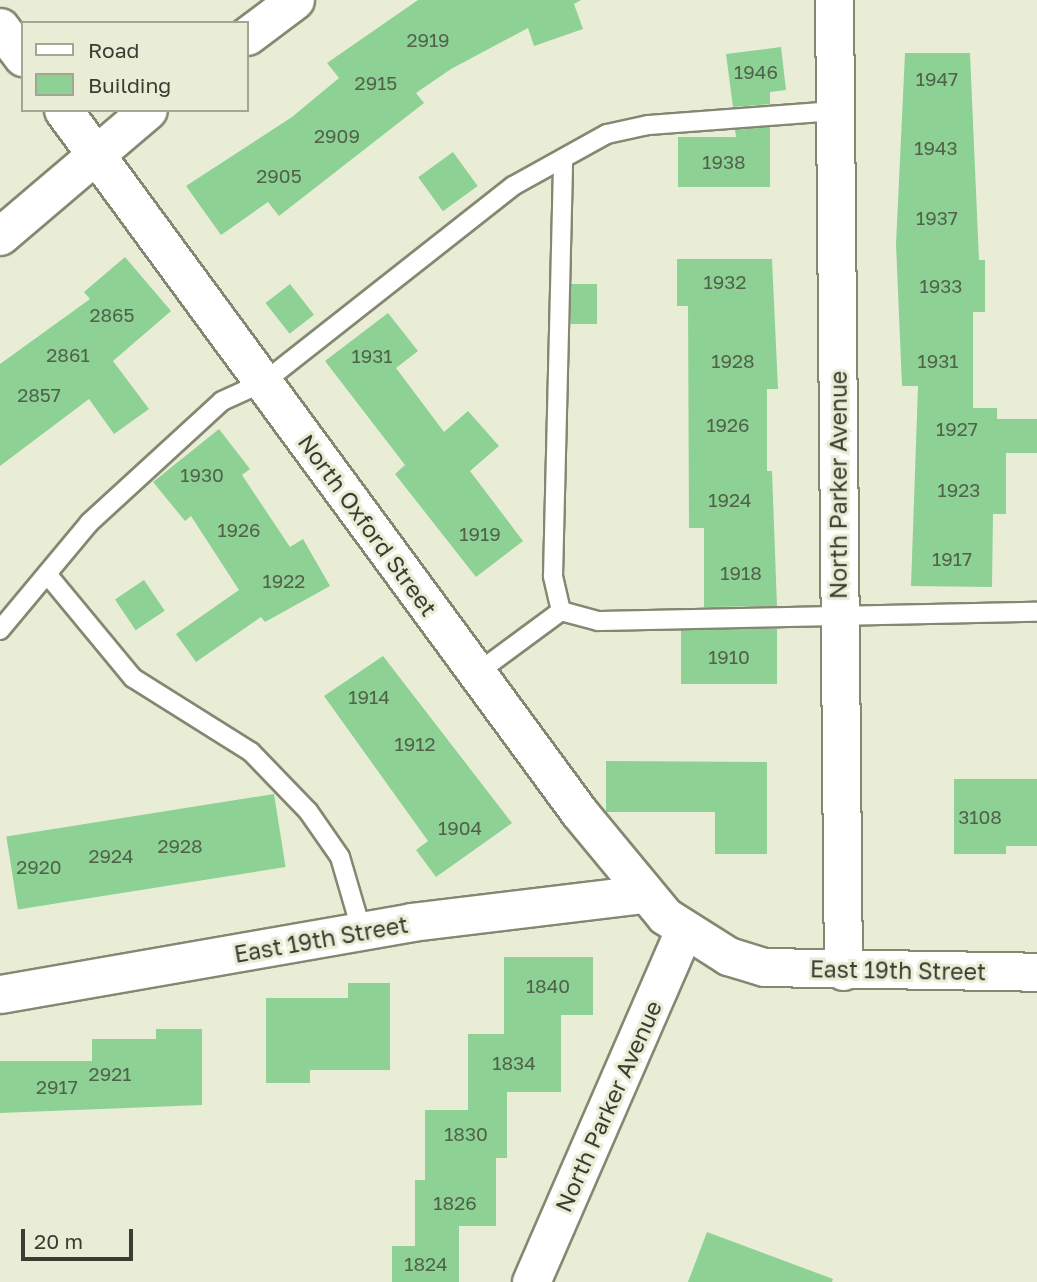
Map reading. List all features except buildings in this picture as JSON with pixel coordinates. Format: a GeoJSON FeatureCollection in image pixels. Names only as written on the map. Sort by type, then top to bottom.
{"type":"FeatureCollection","features":[{"type":"Feature","properties":{"kind":"street"},"geometry":{"type":"LineString","coordinates":[[248,35],[295,0]]}},
{"type":"Feature","properties":{"kind":"street","name":"North Parker Avenue"},"geometry":{"type":"LineString","coordinates":[[834,0],[843,971]]}},
{"type":"Feature","properties":{"kind":"street"},"geometry":{"type":"LineString","coordinates":[[0,27],[21,54]]}},
{"type":"Feature","properties":{"kind":"street","name":"North Oxford Street"},"geometry":{"type":"LineString","coordinates":[[65,112],[477,673],[644,894],[684,930]]}},
{"type":"Feature","properties":{"kind":"street"},"geometry":{"type":"LineString","coordinates":[[0,236],[94,151],[145,112]]}},
{"type":"Feature","properties":{"kind":"street","name":"East 19th Street"},"geometry":{"type":"LineString","coordinates":[[0,994],[362,932],[644,894]]}},
{"type":"Feature","properties":{"kind":"street","name":"North Parker Avenue"},"geometry":{"type":"LineString","coordinates":[[531,1282],[684,930]]}},
{"type":"Feature","properties":{"kind":"street","name":"East 19th Street"},"geometry":{"type":"LineString","coordinates":[[684,930],[764,967],[843,971],[1037,972]]}},
{"type":"Feature","properties":{"kind":"lane"},"geometry":{"type":"LineString","coordinates":[[0,630],[89,523],[222,401],[264,383],[513,186],[607,134],[648,125],[835,111]]}},
{"type":"Feature","properties":{"kind":"lane"},"geometry":{"type":"LineString","coordinates":[[561,611],[553,576],[563,159]]}},
{"type":"Feature","properties":{"kind":"lane"},"geometry":{"type":"LineString","coordinates":[[47,574],[133,678],[251,752],[308,811],[340,857],[362,932]]}},
{"type":"Feature","properties":{"kind":"lane"},"geometry":{"type":"LineString","coordinates":[[561,611],[598,621],[839,612],[1037,612]]}},
{"type":"Feature","properties":{"kind":"lane"},"geometry":{"type":"LineString","coordinates":[[477,673],[561,611]]}}]}
